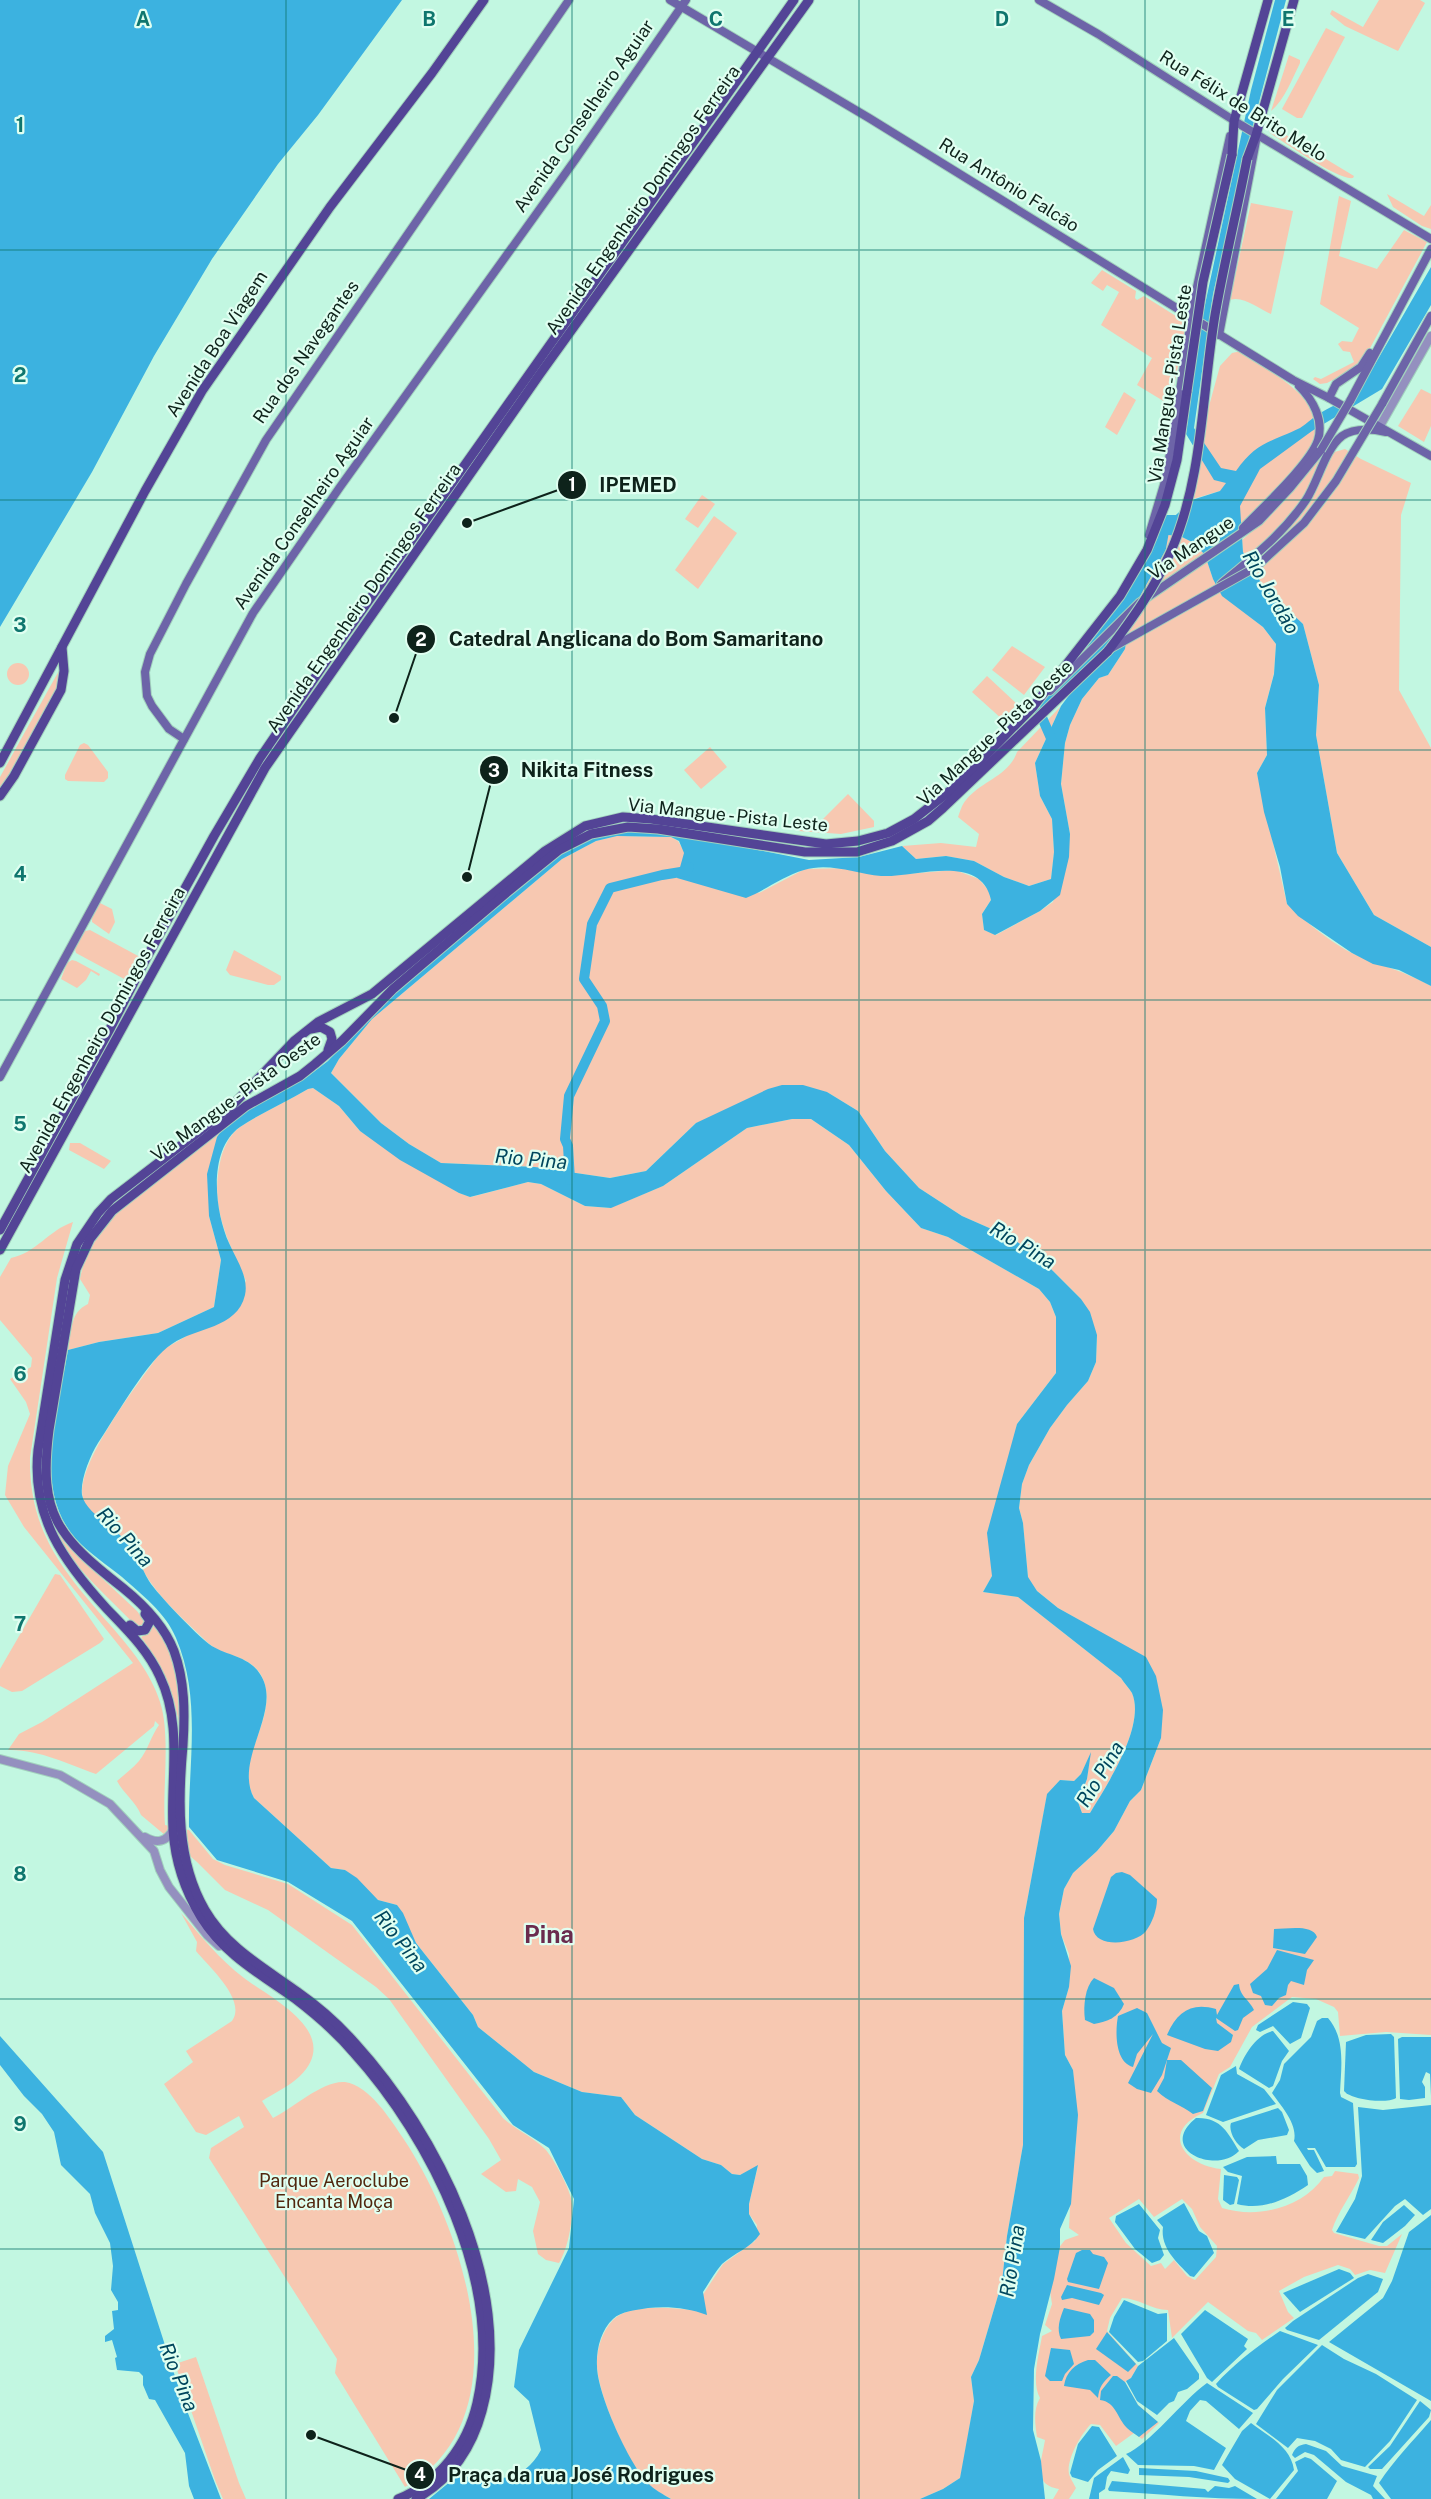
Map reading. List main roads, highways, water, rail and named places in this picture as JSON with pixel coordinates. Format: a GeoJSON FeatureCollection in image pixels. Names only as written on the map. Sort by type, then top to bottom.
{"type":"FeatureCollection","features":[{"type":"Feature","properties":{"kind":"main road","name":"Avenida Boa Viagem"},"geometry":{"type":"LineString","coordinates":[[0,763],[145,491],[202,391],[330,207],[432,73],[484,0]]}},
{"type":"Feature","properties":{"kind":"main road","name":"Rua dos Navegantes"},"geometry":{"type":"LineString","coordinates":[[184,739],[168,729],[152,706],[147,696],[146,672],[150,654],[186,584],[266,440],[569,0]]}},
{"type":"Feature","properties":{"kind":"main road","name":"Rua Antônio Falcão"},"geometry":{"type":"LineString","coordinates":[[670,0],[684,4],[756,51],[883,126],[1216,334],[1293,380],[1332,399],[1431,456]]}},
{"type":"Feature","properties":{"kind":"main road","name":"Avenida Engenheiro Domingos Ferreira"},"geometry":{"type":"LineString","coordinates":[[0,1230],[147,957],[260,758],[331,654],[794,0]]}},
{"type":"Feature","properties":{"kind":"main road","name":"Avenida Engenheiro Domingos Ferreira"},"geometry":{"type":"LineString","coordinates":[[0,1250],[265,768],[534,382],[809,0]]}},
{"type":"Feature","properties":{"kind":"main road","name":"Rua Félix de Brito Melo"},"geometry":{"type":"LineString","coordinates":[[1039,0],[1098,34],[1255,134],[1431,238]]}},
{"type":"Feature","properties":{"kind":"main road","name":"Via Mangue - Pista Leste"},"geometry":{"type":"LineString","coordinates":[[398,2499],[412,2493],[435,2476],[469,2439],[483,2371],[483,2322],[477,2288],[466,2249],[443,2191],[403,2118],[355,2054],[312,2012],[246,1966],[222,1944],[193,1904],[179,1866],[175,1824],[172,1713],[165,1689],[155,1666],[134,1636],[91,1591],[67,1561],[45,1520],[39,1498],[36,1465],[65,1280],[76,1244],[86,1228],[111,1199],[231,1107],[281,1053],[308,1030],[372,994],[545,851],[585,826],[630,817],[726,829],[812,844],[858,841],[893,831],[941,799],[1033,707],[1110,608],[1137,569],[1165,505],[1177,460],[1203,282],[1238,123],[1269,0]]}},
{"type":"Feature","properties":{"kind":"main road","name":"Via Mangue - Pista Oeste"},"geometry":{"type":"LineString","coordinates":[[416,2499],[448,2475],[469,2439],[487,2394],[490,2375],[491,2326],[484,2287],[477,2262],[444,2176],[402,2105],[355,2042],[312,2003],[248,1958],[215,1925],[205,1910],[189,1874],[175,1824],[184,1712],[178,1663],[173,1648],[159,1624],[148,1611],[86,1559],[66,1537],[52,1513],[47,1495],[45,1456],[74,1277],[90,1239],[112,1211],[246,1106],[300,1076],[393,989],[559,850],[581,838],[611,829],[644,827],[805,852],[857,852],[883,845],[928,821],[1108,651],[1140,608],[1158,578],[1172,550],[1182,521],[1197,449],[1215,314],[1247,159],[1294,0]]}},
{"type":"Feature","properties":{"kind":"main road","name":"Avenida Conselheiro Aguiar"},"geometry":{"type":"LineString","coordinates":[[0,1077],[254,613],[340,487],[684,4]]}},
{"type":"Feature","properties":{"kind":"main road"},"geometry":{"type":"LineString","coordinates":[[1137,569],[1166,478],[1193,319],[1238,123]]}},
{"type":"Feature","properties":{"kind":"main road"},"geometry":{"type":"LineString","coordinates":[[1216,334],[1253,161],[1255,134]]}},
{"type":"Feature","properties":{"kind":"main road"},"geometry":{"type":"LineString","coordinates":[[1332,399],[1336,384],[1357,370],[1364,362],[1414,272],[1421,269],[1431,249]]}},
{"type":"Feature","properties":{"kind":"main road","name":"Via Mangue"},"geometry":{"type":"LineString","coordinates":[[1033,707],[1139,603],[1259,521],[1305,471],[1322,450],[1421,269]]}},
{"type":"Feature","properties":{"kind":"main road"},"geometry":{"type":"LineString","coordinates":[[1108,651],[1256,567],[1304,523],[1336,481],[1431,316]]}},
{"type":"Feature","properties":{"kind":"main road"},"geometry":{"type":"LineString","coordinates":[[1234,540],[1315,447],[1320,428],[1316,410],[1305,392],[1293,380]]}},
{"type":"Feature","properties":{"kind":"main road"},"geometry":{"type":"LineString","coordinates":[[1219,586],[1274,539],[1290,522],[1307,497],[1333,446],[1345,434],[1355,430],[1392,434]]}},
{"type":"Feature","properties":{"kind":"main road"},"geometry":{"type":"LineString","coordinates":[[0,796],[14,776],[61,690],[64,671],[62,647]]}},
{"type":"Feature","properties":{"kind":"main road"},"geometry":{"type":"LineString","coordinates":[[308,1030],[321,1028],[330,1032],[332,1039],[327,1053]]}},
{"type":"Feature","properties":{"kind":"main road"},"geometry":{"type":"LineString","coordinates":[[67,1561],[134,1630],[143,1631],[149,1625],[149,1618],[116,1583]]}},
{"type":"Feature","properties":{"kind":"water"},"geometry":{"type":"Polygon","coordinates":[[[0,0],[402,0],[318,115],[278,164],[212,259],[154,356],[92,472],[0,627],[0,0]]]}},
{"type":"Feature","properties":{"kind":"water","name":"Rio Pina"},"geometry":{"type":"Polygon","coordinates":[[[1275,0],[1286,0],[1245,155],[1213,294],[1194,428],[1221,468],[1236,471],[1257,448],[1300,428],[1319,414],[1359,392],[1431,267],[1431,305],[1382,389],[1312,431],[1260,469],[1240,506],[1243,552],[1263,586],[1303,624],[1319,685],[1316,735],[1337,853],[1374,915],[1431,947],[1431,986],[1399,970],[1373,964],[1352,953],[1298,916],[1287,904],[1280,867],[1264,812],[1257,773],[1267,755],[1265,708],[1274,674],[1276,644],[1263,627],[1222,596],[1213,579],[1205,555],[1194,543],[1180,536],[1168,535],[1155,549],[1134,593],[1125,649],[1108,675],[1099,678],[1082,699],[1070,725],[1065,743],[1061,784],[1070,834],[1069,857],[1060,895],[1040,911],[995,935],[984,930],[982,914],[991,900],[985,885],[974,876],[945,871],[881,876],[833,868],[814,868],[789,876],[746,898],[677,878],[684,853],[679,841],[671,837],[617,836],[596,841],[562,859],[372,1019],[339,1059],[331,1073],[381,1123],[409,1144],[441,1163],[535,1167],[610,1178],[646,1171],[696,1123],[768,1089],[782,1085],[803,1085],[827,1092],[858,1111],[885,1151],[919,1188],[962,1216],[1012,1238],[1042,1260],[1081,1299],[1090,1312],[1097,1335],[1096,1362],[1088,1381],[1050,1428],[1029,1465],[1022,1484],[1019,1508],[1023,1523],[1028,1577],[1037,1591],[1058,1608],[1146,1657],[1156,1676],[1163,1710],[1161,1738],[1141,1790],[1130,1801],[1114,1831],[1097,1851],[1073,1873],[1064,1889],[1059,1914],[1061,1934],[1071,1966],[1069,1987],[1062,2011],[1065,2055],[1073,2070],[1078,2115],[1071,2204],[1060,2229],[1060,2247],[1034,2369],[1033,2430],[1041,2461],[1045,2499],[920,2499],[943,2489],[960,2478],[974,2401],[971,2377],[979,2360],[1002,2282],[1007,2236],[1023,2145],[1024,1918],[1047,1794],[1060,1780],[1074,1781],[1081,1774],[1091,1752],[1087,1779],[1078,1802],[1082,1813],[1090,1813],[1123,1755],[1134,1722],[1135,1706],[1132,1693],[1121,1678],[1018,1597],[983,1592],[992,1576],[987,1533],[1017,1424],[1056,1373],[1056,1317],[1050,1302],[1039,1289],[948,1237],[921,1228],[886,1191],[849,1145],[811,1119],[792,1119],[747,1128],[663,1186],[611,1208],[585,1206],[541,1184],[528,1182],[470,1197],[459,1193],[400,1160],[360,1131],[339,1106],[313,1088],[240,1127],[229,1137],[222,1150],[218,1166],[218,1199],[224,1230],[245,1282],[245,1295],[241,1306],[225,1321],[172,1344],[153,1362],[95,1448],[86,1468],[82,1489],[84,1501],[94,1514],[130,1545],[149,1581],[160,1595],[209,1644],[243,1659],[260,1674],[266,1688],[266,1703],[249,1767],[249,1783],[254,1798],[331,1868],[345,1870],[357,1878],[378,1900],[397,1905],[416,1943],[473,2015],[478,2027],[534,2072],[582,2092],[621,2097],[635,2115],[702,2159],[721,2165],[732,2174],[740,2175],[758,2165],[749,2204],[749,2214],[760,2234],[752,2243],[722,2264],[714,2274],[703,2292],[707,2315],[671,2307],[648,2308],[625,2313],[616,2316],[609,2324],[602,2334],[598,2347],[598,2378],[615,2428],[640,2474],[656,2490],[671,2499],[429,2499],[457,2476],[495,2479],[515,2475],[525,2470],[541,2450],[529,2401],[514,2387],[519,2350],[569,2248],[574,2199],[549,2148],[513,2125],[352,1921],[288,1882],[217,1860],[189,1827],[191,1708],[189,1684],[176,1638],[166,1620],[152,1604],[76,1539],[62,1519],[54,1496],[51,1448],[68,1350],[99,1342],[158,1333],[214,1307],[221,1260],[209,1216],[207,1174],[217,1137],[225,1126],[307,1077],[328,1061],[371,1014],[545,864],[577,843],[617,831],[672,833],[809,860],[859,857],[902,846],[916,859],[946,856],[974,861],[1004,877],[1029,886],[1051,879],[1054,852],[1052,819],[1040,796],[1035,763],[1061,706],[1085,674],[1075,681],[1084,651],[1142,569],[1163,527],[1192,500],[1220,491],[1226,483],[1214,480],[1186,434],[1200,328],[1251,90],[1275,0]]]}},
{"type":"Feature","properties":{"kind":"water"},"geometry":{"type":"Polygon","coordinates":[[[1122,1872],[1130,1875],[1157,1899],[1156,1908],[1150,1924],[1141,1935],[1126,1941],[1108,1942],[1101,1940],[1093,1929],[1111,1877],[1122,1872]]]}},
{"type":"Feature","properties":{"kind":"water"},"geometry":{"type":"Polygon","coordinates":[[[1274,1929],[1305,1929],[1315,1933],[1317,1937],[1305,1954],[1273,1948],[1274,1929]]]}},
{"type":"Feature","properties":{"kind":"water"},"geometry":{"type":"Polygon","coordinates":[[[1277,1950],[1314,1960],[1307,1970],[1304,1985],[1291,1981],[1286,1995],[1279,1998],[1272,2006],[1265,2005],[1261,1996],[1253,1993],[1250,1984],[1267,1969],[1277,1950]]]}},
{"type":"Feature","properties":{"kind":"water"},"geometry":{"type":"Polygon","coordinates":[[[1094,1978],[1114,1988],[1124,2004],[1112,2018],[1094,2024],[1085,2020],[1084,2009],[1085,1997],[1094,1978]]]}},
{"type":"Feature","properties":{"kind":"water"},"geometry":{"type":"Polygon","coordinates":[[[1239,1984],[1241,1992],[1254,2010],[1243,2018],[1238,2030],[1235,2031],[1216,2018],[1217,2023],[1233,2035],[1231,2042],[1218,2051],[1205,2049],[1167,2035],[1176,2020],[1186,2010],[1207,2007],[1216,2009],[1217,2015],[1234,1985],[1239,1984]]]}},
{"type":"Feature","properties":{"kind":"water"},"geometry":{"type":"Polygon","coordinates":[[[1293,2002],[1307,2004],[1310,2008],[1301,2038],[1290,2044],[1273,2026],[1260,2032],[1256,2030],[1258,2025],[1293,2002]]]}},
{"type":"Feature","properties":{"kind":"water"},"geometry":{"type":"Polygon","coordinates":[[[1137,2008],[1147,2013],[1162,2043],[1171,2048],[1162,2075],[1151,2093],[1137,2089],[1128,2083],[1153,2034],[1137,2054],[1133,2067],[1123,2059],[1118,2046],[1118,2016],[1137,2008]]]}},
{"type":"Feature","properties":{"kind":"water"},"geometry":{"type":"Polygon","coordinates":[[[1328,2018],[1338,2035],[1341,2054],[1340,2093],[1341,2097],[1353,2103],[1357,2164],[1355,2167],[1326,2167],[1315,2148],[1307,2148],[1314,2150],[1324,2171],[1317,2173],[1294,2141],[1294,2128],[1272,2093],[1280,2080],[1284,2064],[1311,2037],[1317,2021],[1328,2018]]]}},
{"type":"Feature","properties":{"kind":"water"},"geometry":{"type":"Polygon","coordinates":[[[1273,2031],[1289,2051],[1282,2061],[1273,2086],[1269,2088],[1239,2069],[1257,2041],[1273,2031]]]}},
{"type":"Feature","properties":{"kind":"water"},"geometry":{"type":"Polygon","coordinates":[[[1391,2034],[1394,2037],[1396,2098],[1385,2101],[1361,2099],[1344,2091],[1346,2042],[1366,2035],[1391,2034]]]}},
{"type":"Feature","properties":{"kind":"water"},"geometry":{"type":"Polygon","coordinates":[[[0,2036],[103,2152],[181,2395],[221,2499],[194,2499],[189,2486],[185,2453],[155,2400],[149,2399],[143,2385],[143,2376],[139,2372],[117,2370],[115,2358],[117,2357],[112,2340],[105,2342],[105,2336],[114,2329],[112,2311],[118,2310],[118,2302],[111,2290],[113,2266],[110,2243],[95,2213],[90,2194],[61,2165],[54,2132],[42,2114],[24,2096],[0,2065],[0,2036]]]}},
{"type":"Feature","properties":{"kind":"water"},"geometry":{"type":"Polygon","coordinates":[[[1431,2037],[1431,2096],[1430,2074],[1426,2072],[1422,2082],[1425,2087],[1425,2098],[1400,2099],[1398,2039],[1431,2037]]]}},
{"type":"Feature","properties":{"kind":"water"},"geometry":{"type":"Polygon","coordinates":[[[1167,2060],[1181,2060],[1212,2088],[1203,2111],[1193,2114],[1157,2091],[1164,2078],[1167,2060]]]}},
{"type":"Feature","properties":{"kind":"water"},"geometry":{"type":"Polygon","coordinates":[[[1236,2066],[1237,2074],[1264,2089],[1276,2104],[1223,2122],[1206,2115],[1221,2075],[1236,2066]]]}},
{"type":"Feature","properties":{"kind":"water"},"geometry":{"type":"Polygon","coordinates":[[[1431,2105],[1431,2209],[1423,2215],[1405,2199],[1395,2206],[1365,2239],[1336,2232],[1355,2199],[1362,2176],[1358,2107],[1383,2110],[1431,2105]]]}},
{"type":"Feature","properties":{"kind":"water"},"geometry":{"type":"Polygon","coordinates":[[[1278,2108],[1289,2130],[1287,2135],[1258,2140],[1244,2149],[1233,2138],[1231,2123],[1278,2108]]]}},
{"type":"Feature","properties":{"kind":"water"},"geometry":{"type":"Polygon","coordinates":[[[1196,2118],[1205,2118],[1218,2123],[1227,2132],[1239,2151],[1229,2158],[1217,2160],[1205,2160],[1194,2156],[1186,2149],[1183,2140],[1185,2130],[1196,2118]]]}},
{"type":"Feature","properties":{"kind":"water"},"geometry":{"type":"Polygon","coordinates":[[[1276,2156],[1277,2164],[1300,2164],[1307,2176],[1308,2185],[1292,2195],[1265,2205],[1237,2204],[1242,2176],[1228,2172],[1223,2167],[1247,2157],[1276,2156]]]}},
{"type":"Feature","properties":{"kind":"water"},"geometry":{"type":"Polygon","coordinates":[[[1224,2175],[1237,2177],[1239,2180],[1234,2204],[1230,2205],[1223,2200],[1224,2175]]]}},
{"type":"Feature","properties":{"kind":"water"},"geometry":{"type":"Polygon","coordinates":[[[1184,2203],[1199,2231],[1207,2236],[1214,2253],[1194,2277],[1190,2276],[1170,2254],[1164,2242],[1163,2227],[1157,2220],[1184,2203]]]}},
{"type":"Feature","properties":{"kind":"water"},"geometry":{"type":"Polygon","coordinates":[[[1139,2204],[1160,2230],[1158,2238],[1164,2255],[1160,2260],[1152,2263],[1135,2249],[1115,2222],[1116,2216],[1139,2204]]]}},
{"type":"Feature","properties":{"kind":"water"},"geometry":{"type":"Polygon","coordinates":[[[1404,2205],[1415,2215],[1405,2226],[1383,2243],[1371,2240],[1383,2222],[1404,2205]]]}},
{"type":"Feature","properties":{"kind":"water"},"geometry":{"type":"Polygon","coordinates":[[[1431,2215],[1431,2401],[1329,2342],[1383,2298],[1392,2281],[1409,2232],[1431,2215]]]}},
{"type":"Feature","properties":{"kind":"water"},"geometry":{"type":"Polygon","coordinates":[[[1090,2250],[1093,2254],[1104,2257],[1108,2263],[1099,2289],[1068,2282],[1076,2253],[1090,2250]]]}},
{"type":"Feature","properties":{"kind":"water"},"geometry":{"type":"Polygon","coordinates":[[[1339,2269],[1350,2273],[1354,2278],[1300,2312],[1283,2293],[1339,2269]]]}},
{"type":"Feature","properties":{"kind":"water"},"geometry":{"type":"Polygon","coordinates":[[[1368,2274],[1383,2279],[1378,2292],[1319,2340],[1285,2328],[1358,2278],[1368,2274]]]}},
{"type":"Feature","properties":{"kind":"water"},"geometry":{"type":"Polygon","coordinates":[[[1067,2285],[1104,2295],[1099,2305],[1072,2298],[1062,2300],[1061,2297],[1067,2285]]]}},
{"type":"Feature","properties":{"kind":"water"},"geometry":{"type":"Polygon","coordinates":[[[1124,2300],[1158,2314],[1167,2313],[1167,2341],[1143,2361],[1138,2362],[1109,2332],[1114,2317],[1124,2300]]]}},
{"type":"Feature","properties":{"kind":"water"},"geometry":{"type":"Polygon","coordinates":[[[1064,2308],[1090,2314],[1094,2320],[1094,2332],[1090,2336],[1061,2339],[1059,2327],[1064,2308]]]}},
{"type":"Feature","properties":{"kind":"water"},"geometry":{"type":"Polygon","coordinates":[[[1205,2310],[1248,2339],[1244,2346],[1247,2349],[1212,2382],[1207,2378],[1181,2334],[1205,2310]]]}},
{"type":"Feature","properties":{"kind":"water"},"geometry":{"type":"Polygon","coordinates":[[[1280,2331],[1318,2345],[1283,2379],[1257,2409],[1254,2410],[1218,2387],[1216,2384],[1231,2369],[1280,2331]]]}},
{"type":"Feature","properties":{"kind":"water"},"geometry":{"type":"Polygon","coordinates":[[[1107,2332],[1136,2364],[1128,2372],[1096,2349],[1107,2332]]]}},
{"type":"Feature","properties":{"kind":"water"},"geometry":{"type":"Polygon","coordinates":[[[1174,2338],[1199,2374],[1199,2379],[1187,2389],[1178,2392],[1174,2401],[1157,2415],[1137,2401],[1126,2381],[1131,2378],[1138,2366],[1174,2338]]]}},
{"type":"Feature","properties":{"kind":"water"},"geometry":{"type":"Polygon","coordinates":[[[1322,2345],[1344,2359],[1376,2374],[1417,2400],[1390,2441],[1365,2467],[1341,2460],[1331,2449],[1315,2441],[1297,2438],[1288,2448],[1256,2424],[1277,2390],[1322,2345]]]}},
{"type":"Feature","properties":{"kind":"water"},"geometry":{"type":"Polygon","coordinates":[[[1051,2348],[1070,2350],[1074,2364],[1062,2381],[1050,2381],[1045,2376],[1051,2348]]]}},
{"type":"Feature","properties":{"kind":"water"},"geometry":{"type":"Polygon","coordinates":[[[1088,2360],[1095,2360],[1111,2375],[1102,2385],[1098,2398],[1090,2390],[1064,2386],[1072,2369],[1088,2360]]]}},
{"type":"Feature","properties":{"kind":"water"},"geometry":{"type":"Polygon","coordinates":[[[1113,2376],[1125,2382],[1138,2405],[1158,2422],[1139,2437],[1127,2428],[1110,2404],[1100,2400],[1101,2391],[1113,2376]]]}},
{"type":"Feature","properties":{"kind":"water"},"geometry":{"type":"Polygon","coordinates":[[[1207,2383],[1253,2413],[1239,2429],[1206,2401],[1200,2400],[1190,2411],[1186,2421],[1226,2448],[1214,2470],[1194,2466],[1138,2465],[1126,2454],[1145,2442],[1207,2383]]]}},
{"type":"Feature","properties":{"kind":"water"},"geometry":{"type":"Polygon","coordinates":[[[1420,2401],[1431,2410],[1429,2417],[1382,2469],[1370,2469],[1368,2467],[1390,2446],[1420,2401]]]}},
{"type":"Feature","properties":{"kind":"water"},"geometry":{"type":"Polygon","coordinates":[[[1431,2420],[1431,2499],[1391,2499],[1379,2483],[1397,2458],[1431,2420]]]}},
{"type":"Feature","properties":{"kind":"water"},"geometry":{"type":"Polygon","coordinates":[[[1251,2423],[1284,2448],[1294,2470],[1270,2499],[1235,2479],[1222,2465],[1242,2431],[1251,2423]]]}},
{"type":"Feature","properties":{"kind":"water"},"geometry":{"type":"Polygon","coordinates":[[[1092,2426],[1099,2427],[1117,2456],[1098,2470],[1088,2482],[1072,2477],[1070,2473],[1078,2444],[1092,2426]]]}},
{"type":"Feature","properties":{"kind":"water"},"geometry":{"type":"Polygon","coordinates":[[[1306,2444],[1326,2451],[1342,2466],[1377,2476],[1373,2486],[1385,2499],[1373,2499],[1371,2495],[1346,2482],[1314,2455],[1305,2452],[1295,2458],[1292,2455],[1301,2445],[1306,2444]]]}},
{"type":"Feature","properties":{"kind":"water"},"geometry":{"type":"Polygon","coordinates":[[[1123,2457],[1130,2470],[1128,2474],[1111,2471],[1107,2477],[1105,2489],[1099,2493],[1099,2499],[1089,2499],[1094,2478],[1123,2457]]]}},
{"type":"Feature","properties":{"kind":"water"},"geometry":{"type":"Polygon","coordinates":[[[1305,2457],[1311,2459],[1337,2481],[1327,2499],[1276,2499],[1298,2471],[1295,2462],[1305,2457]]]}},
{"type":"Feature","properties":{"kind":"water"},"geometry":{"type":"Polygon","coordinates":[[[1139,2468],[1196,2471],[1228,2478],[1230,2481],[1228,2483],[1189,2477],[1139,2475],[1139,2468]]]}},
{"type":"Feature","properties":{"kind":"water"},"geometry":{"type":"Polygon","coordinates":[[[1112,2481],[1205,2489],[1208,2492],[1215,2486],[1229,2488],[1235,2486],[1257,2499],[1109,2491],[1112,2481]]]}},
{"type":"Feature","properties":{"kind":"waterway"},"geometry":{"type":"LineString","coordinates":[[1126,611],[1161,548],[1166,520],[1183,520]]}},
{"type":"Feature","properties":{"kind":"waterway"},"geometry":{"type":"LineString","coordinates":[[1045,707],[1078,669]]}},
{"type":"Feature","properties":{"kind":"waterway"},"geometry":{"type":"LineString","coordinates":[[1040,713],[1054,745]]}},
{"type":"Feature","properties":{"kind":"waterway","name":"Rio Pina"},"geometry":{"type":"LineString","coordinates":[[570,1180],[568,1146],[565,1139],[569,1096],[605,1021],[602,1006],[584,979],[592,924],[610,888],[687,871],[689,867]]}},
{"type":"Feature","properties":{"kind":"place","name":"IPEMED"},"geometry":{"type":"Point","coordinates":[467,523]}},
{"type":"Feature","properties":{"kind":"place","name":"Catedral Anglicana do Bom Samaritano"},"geometry":{"type":"Point","coordinates":[394,718]}},
{"type":"Feature","properties":{"kind":"place","name":"Nikita Fitness"},"geometry":{"type":"Point","coordinates":[467,877]}},
{"type":"Feature","properties":{"kind":"place","name":"Praça da rua José Rodrigues"},"geometry":{"type":"Point","coordinates":[311,2435]}},
{"type":"Feature","properties":{"kind":"district","name":"Pina"},"geometry":{"type":"Point","coordinates":[549,1935]}},
{"type":"Feature","properties":{"kind":"water label","name":"Rio Jordão"},"geometry":{"type":"Point","coordinates":[1271,592]}},
{"type":"Feature","properties":{"kind":"park label","name":"Parque Aeroclube Encanta Moça"},"geometry":{"type":"Point","coordinates":[334,2191]}}]}
